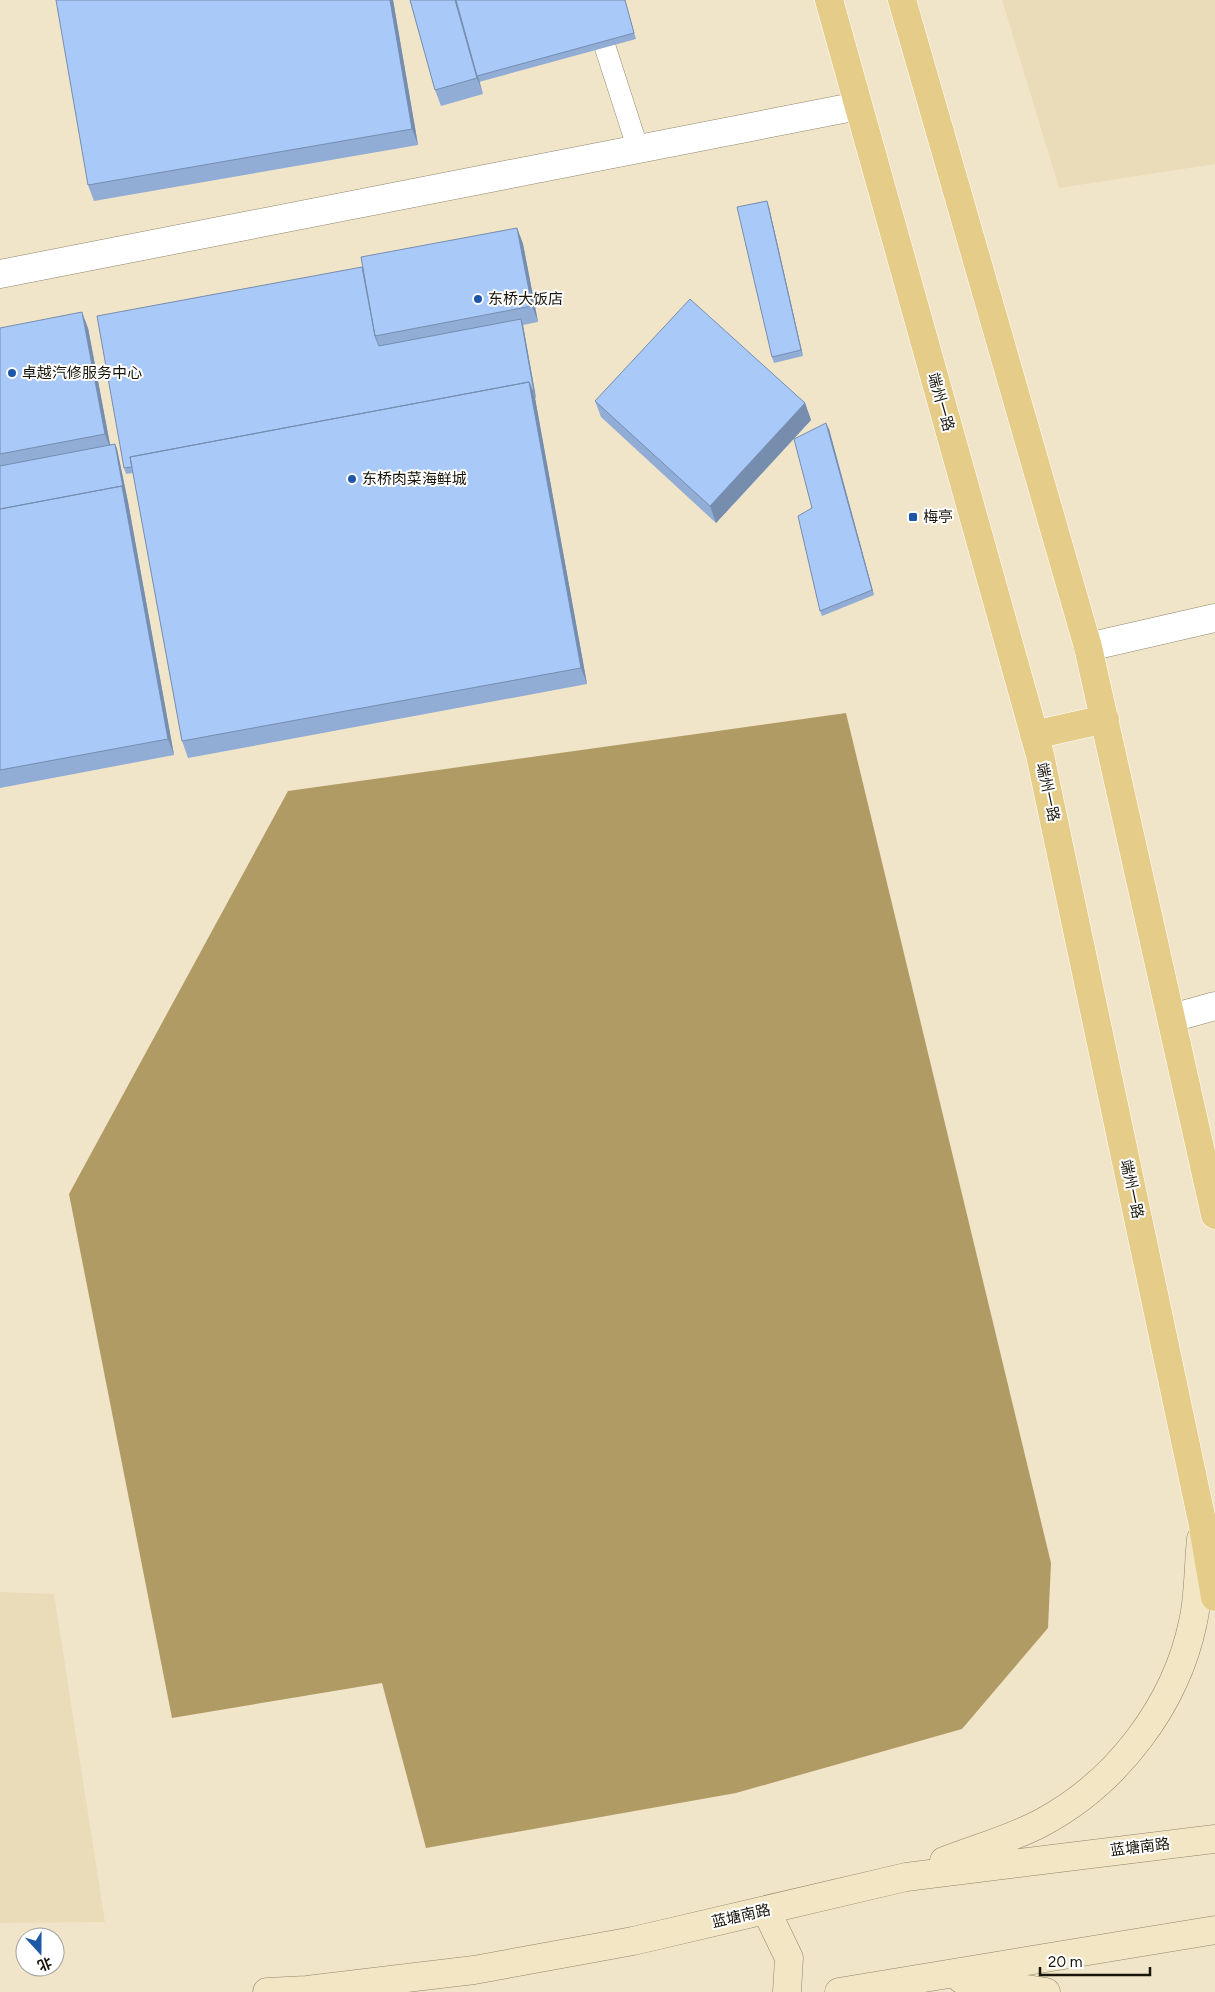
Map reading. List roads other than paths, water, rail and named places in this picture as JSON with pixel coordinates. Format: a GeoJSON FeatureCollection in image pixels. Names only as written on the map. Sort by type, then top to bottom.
{"type":"FeatureCollection","features":[{"type":"Feature","properties":{"kind":"main road","name":"端州一路"},"geometry":{"type":"LineString","coordinates":[[829,0],[1034,736],[1202,1520],[1215,1597]]}},
{"type":"Feature","properties":{"kind":"main road"},"geometry":{"type":"LineString","coordinates":[[902,0],[1088,647],[1215,1215]]}},
{"type":"Feature","properties":{"kind":"main road"},"geometry":{"type":"LineString","coordinates":[[1034,736],[1105,718]]}},
{"type":"Feature","properties":{"kind":"main road"},"geometry":{"type":"LineString","coordinates":[[906,1876],[1043,1823],[1095,1787],[1140,1740],[1176,1676],[1193,1622],[1202,1520]]}},
{"type":"Feature","properties":{"kind":"main road","name":"蓝塘南路"},"geometry":{"type":"LineString","coordinates":[[267,1992],[307,1990],[474,1970],[633,1941],[906,1876],[1215,1839]]}},
{"type":"Feature","properties":{"kind":"main road"},"geometry":{"type":"LineString","coordinates":[[766,1910],[789,1958],[787,1992]]}},
{"type":"Feature","properties":{"kind":"main road"},"geometry":{"type":"LineString","coordinates":[[839,1992],[1215,1930]]}},
{"type":"Feature","properties":{"kind":"main road"},"geometry":{"type":"LineString","coordinates":[[935,1975],[1046,1992]]}},
{"type":"Feature","properties":{"kind":"street"},"geometry":{"type":"LineString","coordinates":[[0,274],[858,106]]}},
{"type":"Feature","properties":{"kind":"street"},"geometry":{"type":"LineString","coordinates":[[1088,647],[1215,618]]}},
{"type":"Feature","properties":{"kind":"street"},"geometry":{"type":"LineString","coordinates":[[1172,1018],[1215,1006]]}},
{"type":"Feature","properties":{"kind":"lane"},"geometry":{"type":"LineString","coordinates":[[590,0],[638,149]]}},
{"type":"Feature","properties":{"kind":"place","name":"东桥大饭店"},"geometry":{"type":"Point","coordinates":[478,299]}},
{"type":"Feature","properties":{"kind":"place","name":"卓越汽修服务中心"},"geometry":{"type":"Point","coordinates":[12,373]}},
{"type":"Feature","properties":{"kind":"place","name":"东桥肉菜海鲜城"},"geometry":{"type":"Point","coordinates":[352,479]}},
{"type":"Feature","properties":{"kind":"place","name":"梅亭"},"geometry":{"type":"Point","coordinates":[913,517]}}]}
